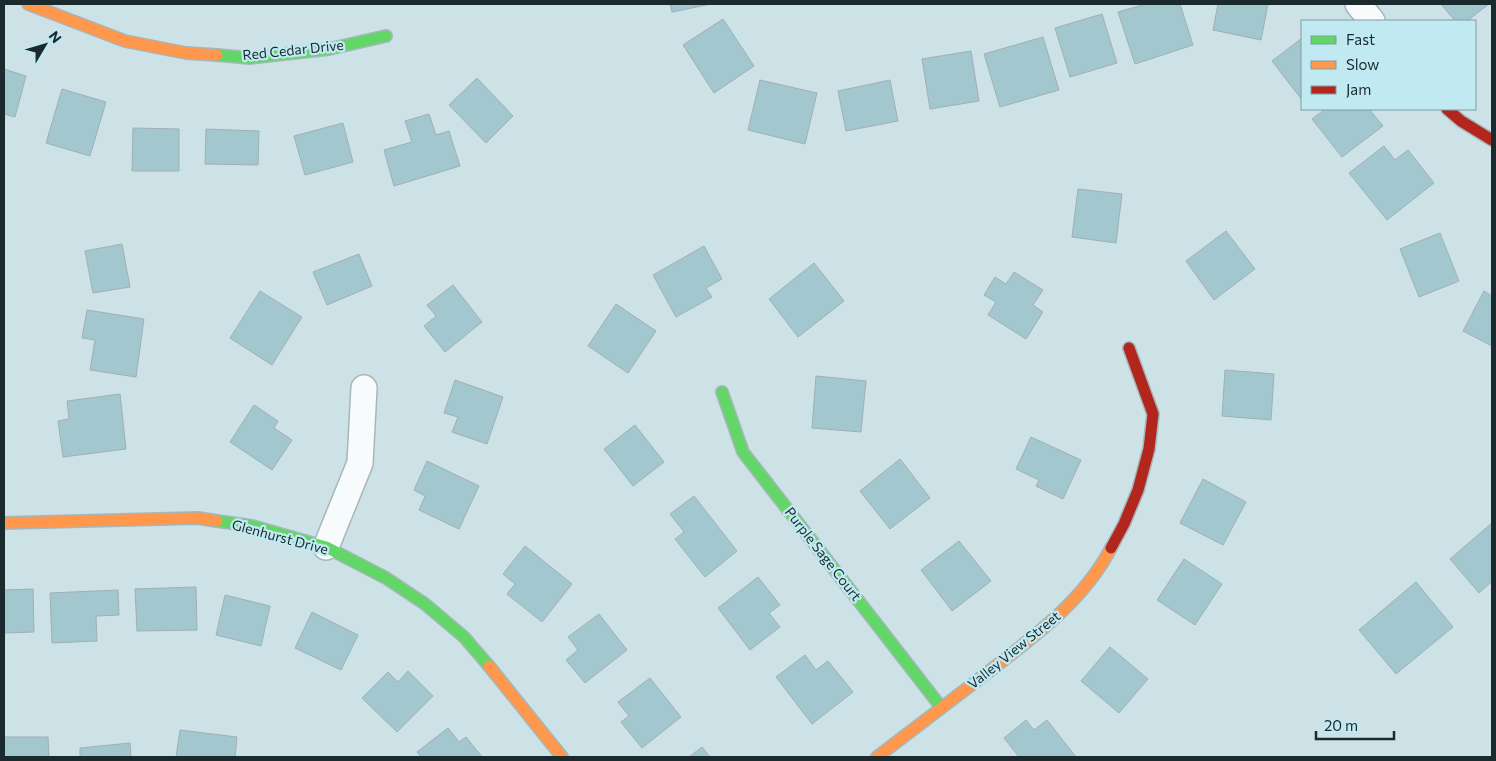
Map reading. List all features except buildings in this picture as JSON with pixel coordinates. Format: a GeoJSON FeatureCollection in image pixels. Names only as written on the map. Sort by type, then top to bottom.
{"type":"FeatureCollection","features":[{"type":"Feature","properties":{"kind":"street","name":"Red Cedar Drive"},"geometry":{"type":"LineString","coordinates":[[28,4],[125,42],[186,54],[250,58],[329,48],[386,36]]}},
{"type":"Feature","properties":{"kind":"street"},"geometry":{"type":"LineString","coordinates":[[1358,4],[1371,20]]}},
{"type":"Feature","properties":{"kind":"street"},"geometry":{"type":"LineString","coordinates":[[1448,110],[1461,121],[1492,140]]}},
{"type":"Feature","properties":{"kind":"street","name":"Valley View Street"},"geometry":{"type":"LineString","coordinates":[[877,757],[1034,638],[1075,599],[1103,564],[1124,524],[1138,490],[1149,449],[1153,414],[1129,348]]}},
{"type":"Feature","properties":{"kind":"street"},"geometry":{"type":"LineString","coordinates":[[326,547],[360,464],[364,388]]}},
{"type":"Feature","properties":{"kind":"street","name":"Purple Sage Court"},"geometry":{"type":"LineString","coordinates":[[722,392],[743,452],[941,707]]}},
{"type":"Feature","properties":{"kind":"street"},"geometry":{"type":"LineString","coordinates":[[4,513],[4,524]]}},
{"type":"Feature","properties":{"kind":"street","name":"Glenhurst Drive"},"geometry":{"type":"LineString","coordinates":[[4,524],[198,518],[252,526],[326,547],[386,578],[425,604],[464,637],[562,757]]}},
{"type":"Feature","properties":{"kind":"traffic: fast"},"geometry":{"type":"LineString","coordinates":[[217,55],[250,58],[329,49],[386,36]]}},
{"type":"Feature","properties":{"kind":"traffic: fast"},"geometry":{"type":"LineString","coordinates":[[722,392],[743,452],[941,707]]}},
{"type":"Feature","properties":{"kind":"traffic: fast"},"geometry":{"type":"LineString","coordinates":[[217,521],[252,526],[326,547],[386,578],[425,604],[464,637],[489,666]]}},
{"type":"Feature","properties":{"kind":"traffic: slow"},"geometry":{"type":"LineString","coordinates":[[28,4],[125,41],[186,53],[217,55]]}},
{"type":"Feature","properties":{"kind":"traffic: slow"},"geometry":{"type":"LineString","coordinates":[[4,523],[198,518],[217,521]]}},
{"type":"Feature","properties":{"kind":"traffic: slow"},"geometry":{"type":"LineString","coordinates":[[877,757],[1019,648],[1054,618],[1086,586],[1111,548]]}},
{"type":"Feature","properties":{"kind":"traffic: slow"},"geometry":{"type":"LineString","coordinates":[[489,666],[562,757]]}},
{"type":"Feature","properties":{"kind":"traffic: jam"},"geometry":{"type":"LineString","coordinates":[[1448,110],[1461,121],[1492,140]]}},
{"type":"Feature","properties":{"kind":"traffic: jam"},"geometry":{"type":"LineString","coordinates":[[1111,548],[1124,524],[1138,490],[1149,449],[1153,414],[1129,348]]}}]}
